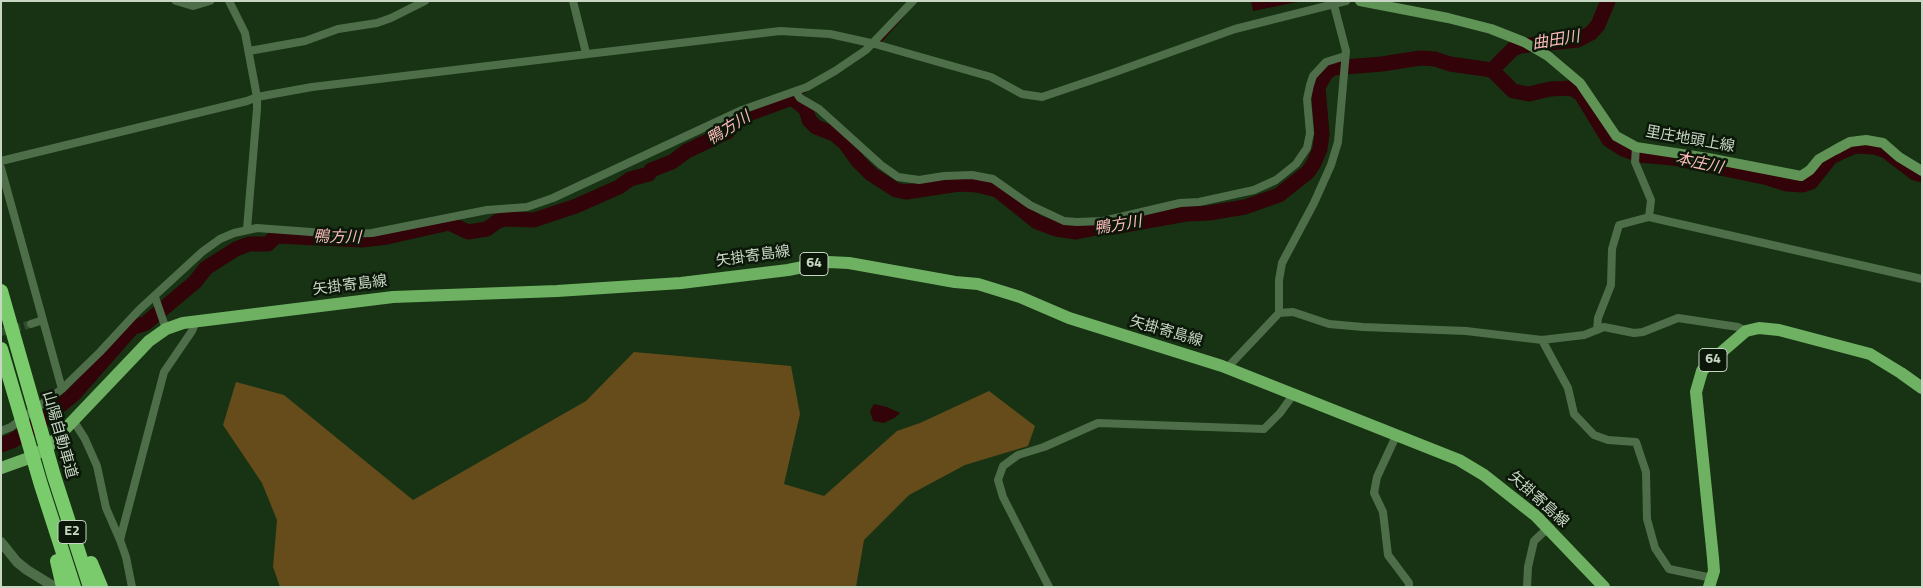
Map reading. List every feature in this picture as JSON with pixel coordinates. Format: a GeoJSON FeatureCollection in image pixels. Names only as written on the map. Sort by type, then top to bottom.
{"type":"FeatureCollection","features":[{"type":"Feature","properties":{"kind":"highway","name":"山陽自動車道"},"geometry":{"type":"LineString","coordinates":[[1,291],[34,407],[57,475],[90,587]]}},
{"type":"Feature","properties":{"kind":"highway","name":"山陽自動車道"},"geometry":{"type":"LineString","coordinates":[[1,349],[41,485],[74,587]]}},
{"type":"Feature","properties":{"kind":"highway"},"geometry":{"type":"LineString","coordinates":[[57,475],[101,587]]}},
{"type":"Feature","properties":{"kind":"highway"},"geometry":{"type":"LineString","coordinates":[[52,519],[57,562],[63,587]]}},
{"type":"Feature","properties":{"kind":"main road","name":"里庄地頭上線"},"geometry":{"type":"LineString","coordinates":[[1360,1],[1448,18],[1491,30],[1538,49],[1580,83],[1616,136],[1636,149],[1708,158],[1801,176],[1819,160],[1835,150],[1850,142],[1866,140],[1883,143],[1899,157],[1922,171]]}},
{"type":"Feature","properties":{"kind":"main road","name":"矢掛寄島線"},"geometry":{"type":"LineString","coordinates":[[1,468],[28,458],[48,447],[164,323],[253,315],[393,297],[557,291],[690,282],[788,270],[828,262],[849,263],[955,282],[978,284],[1020,297],[1068,318],[1227,368],[1459,460],[1484,475],[1536,516],[1604,587]]}},
{"type":"Feature","properties":{"kind":"main road"},"geometry":{"type":"LineString","coordinates":[[1746,331],[1759,328],[1779,330],[1859,350],[1881,360],[1921,385]]}},
{"type":"Feature","properties":{"kind":"main road","name":"64"},"geometry":{"type":"LineString","coordinates":[[1710,582],[1713,558],[1696,392],[1702,371],[1746,331]]}},
{"type":"Feature","properties":{"kind":"street"},"geometry":{"type":"LineString","coordinates":[[176,1],[193,6],[210,1]]}},
{"type":"Feature","properties":{"kind":"street"},"geometry":{"type":"LineString","coordinates":[[229,1],[245,33],[258,109],[247,229]]}},
{"type":"Feature","properties":{"kind":"street"},"geometry":{"type":"LineString","coordinates":[[249,51],[305,41],[338,29],[376,23],[391,18],[425,1]]}},
{"type":"Feature","properties":{"kind":"street"},"geometry":{"type":"LineString","coordinates":[[573,1],[586,53]]}},
{"type":"Feature","properties":{"kind":"street"},"geometry":{"type":"LineString","coordinates":[[1,431],[10,427],[62,389],[139,310],[156,298],[202,252],[220,239],[247,229],[338,234],[372,233],[487,210],[527,207],[553,198],[613,171],[742,110],[798,95],[877,44],[913,1]]}},
{"type":"Feature","properties":{"kind":"street"},"geometry":{"type":"LineString","coordinates":[[1,161],[257,97],[312,87],[780,31],[830,34],[877,44],[991,77],[1022,94],[1042,97],[1235,28],[1346,1]]}},
{"type":"Feature","properties":{"kind":"street"},"geometry":{"type":"LineString","coordinates":[[1279,313],[1279,280],[1282,263],[1314,203],[1331,165],[1338,142],[1346,51],[1334,5]]}},
{"type":"Feature","properties":{"kind":"street"},"geometry":{"type":"LineString","coordinates":[[798,95],[818,109],[881,165],[898,177],[919,180],[944,176],[972,175],[993,179],[1030,205],[1064,221],[1103,221],[1180,203],[1199,202],[1254,190],[1276,180],[1296,164],[1306,148],[1310,133],[1307,99],[1313,76],[1326,62],[1345,59]]}},
{"type":"Feature","properties":{"kind":"street"},"geometry":{"type":"LineString","coordinates":[[1636,149],[1635,162],[1651,200],[1649,217]]}},
{"type":"Feature","properties":{"kind":"street"},"geometry":{"type":"LineString","coordinates":[[1,168],[62,389]]}},
{"type":"Feature","properties":{"kind":"street"},"geometry":{"type":"LineString","coordinates":[[1597,330],[1598,318],[1611,285],[1612,248],[1619,225],[1649,217],[1922,279]]}},
{"type":"Feature","properties":{"kind":"street"},"geometry":{"type":"LineString","coordinates":[[156,298],[164,323]]}},
{"type":"Feature","properties":{"kind":"street"},"geometry":{"type":"LineString","coordinates":[[1227,368],[1279,313],[1293,312],[1329,324],[1363,328],[1466,331],[1542,340],[1584,335],[1604,327],[1634,333],[1643,332],[1678,318],[1730,326],[1746,331]]}},
{"type":"Feature","properties":{"kind":"street"},"geometry":{"type":"LineString","coordinates":[[32,324],[43,320]]}},
{"type":"Feature","properties":{"kind":"street"},"geometry":{"type":"LineString","coordinates":[[120,540],[164,372],[192,331],[196,321]]}},
{"type":"Feature","properties":{"kind":"street"},"geometry":{"type":"LineString","coordinates":[[1542,340],[1568,388],[1574,414],[1594,435],[1608,440],[1636,442],[1646,472],[1647,519],[1655,548],[1669,569],[1710,582]]}},
{"type":"Feature","properties":{"kind":"street"},"geometry":{"type":"LineString","coordinates":[[1049,587],[1003,497],[998,480],[1002,466],[1018,455],[1044,447],[1098,423],[1264,429],[1280,414],[1293,395]]}},
{"type":"Feature","properties":{"kind":"street"},"geometry":{"type":"LineString","coordinates":[[73,420],[85,439],[97,466],[106,508],[126,557],[132,587]]}},
{"type":"Feature","properties":{"kind":"street"},"geometry":{"type":"LineString","coordinates":[[1397,434],[1378,477],[1374,493],[1383,512],[1388,555],[1409,583],[1409,587]]}},
{"type":"Feature","properties":{"kind":"street"},"geometry":{"type":"LineString","coordinates":[[1527,587],[1528,567],[1534,542],[1548,528]]}},
{"type":"Feature","properties":{"kind":"street"},"geometry":{"type":"LineString","coordinates":[[1,542],[17,562],[53,586]]}},
{"type":"Feature","properties":{"kind":"shaded area"},"geometry":{"type":"Polygon","coordinates":[[[1251,1],[1302,1],[1253,11],[1251,1]]]}},
{"type":"Feature","properties":{"kind":"shaded area"},"geometry":{"type":"Polygon","coordinates":[[[634,352],[791,366],[800,414],[784,484],[824,496],[897,431],[920,423],[989,391],[1035,426],[1028,446],[965,465],[909,495],[864,540],[856,587],[280,587],[273,567],[277,520],[262,483],[223,425],[236,382],[284,395],[413,500],[586,401],[634,352]]]}},
{"type":"Feature","properties":{"kind":"shaded area"},"geometry":{"type":"Polygon","coordinates":[[[874,404],[900,413],[884,423],[873,421],[870,411],[874,404]]]}},
{"type":"Feature","properties":{"kind":"waterway","name":"曲田川"},"geometry":{"type":"LineString","coordinates":[[1492,70],[1513,49],[1520,46],[1578,40],[1591,33],[1598,25],[1608,1]]}},
{"type":"Feature","properties":{"kind":"waterway"},"geometry":{"type":"LineString","coordinates":[[879,43],[904,15]]}},
{"type":"Feature","properties":{"kind":"waterway","name":"鴨方川"},"geometry":{"type":"LineString","coordinates":[[1,445],[12,441],[33,428],[74,394],[132,328],[146,323],[195,282],[206,268],[236,249],[249,244],[268,244],[276,236],[362,240],[387,237],[449,223],[468,232],[487,229],[498,221],[505,219],[534,220],[576,206],[619,187],[630,179],[649,174],[651,170],[672,162],[687,151],[727,132],[740,117],[792,98],[806,109],[809,120],[816,127],[834,134],[845,143],[858,161],[871,174],[896,190],[906,192],[959,184],[977,185],[997,190],[1037,222],[1056,229],[1076,232],[1186,214],[1209,213],[1245,207],[1279,195],[1308,172],[1320,149],[1322,134],[1318,87],[1326,73],[1333,68],[1382,64],[1420,58],[1492,70]]}},
{"type":"Feature","properties":{"kind":"waterway","name":"本庄川"},"geometry":{"type":"LineString","coordinates":[[1492,70],[1513,91],[1529,94],[1550,89],[1571,88],[1581,94],[1609,140],[1623,149],[1639,155],[1673,158],[1768,178],[1787,184],[1803,185],[1811,182],[1830,158],[1841,152],[1855,146],[1874,147],[1886,151],[1915,173],[1922,175]]}},
{"type":"Feature","properties":{"kind":"waterway"},"geometry":{"type":"LineString","coordinates":[[792,98],[806,91]]}},
{"type":"Feature","properties":{"kind":"tunnel"},"geometry":{"type":"LineString","coordinates":[[1,332],[31,324]]}}]}
